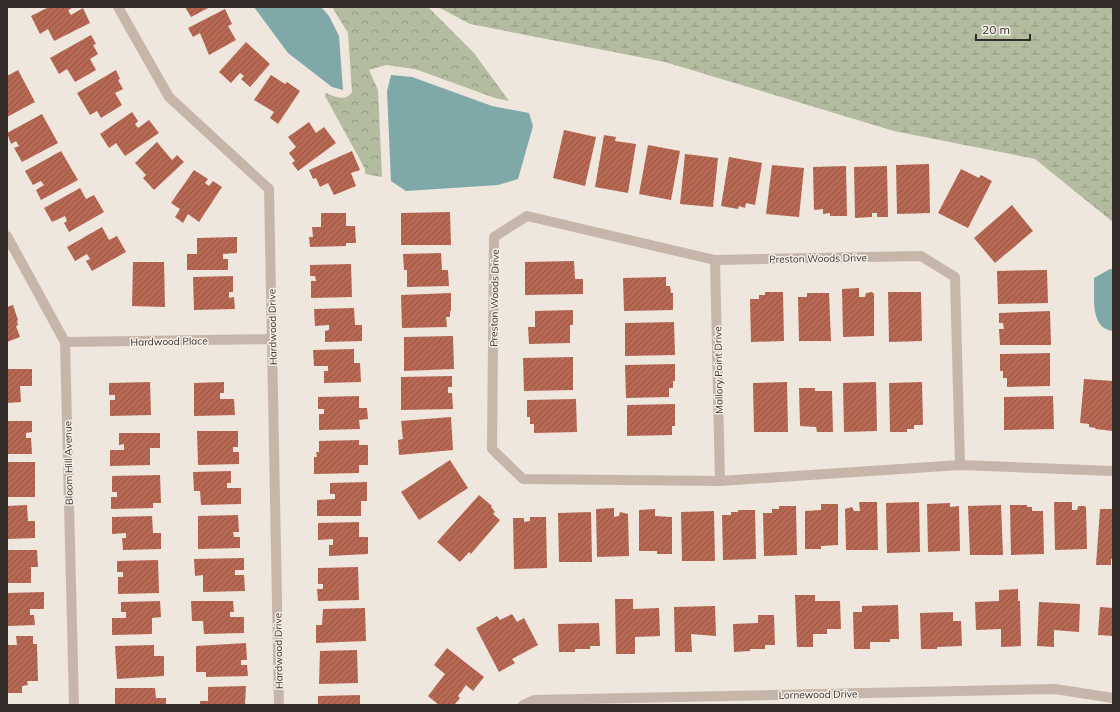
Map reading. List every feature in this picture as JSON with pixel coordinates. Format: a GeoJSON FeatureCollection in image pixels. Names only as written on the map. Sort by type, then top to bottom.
{"type":"FeatureCollection","features":[{"type":"Feature","properties":{"kind":"street","name":"Hardwood Drive"},"geometry":{"type":"LineString","coordinates":[[118,7],[168,97],[269,189],[279,705]]}},
{"type":"Feature","properties":{"kind":"street","name":"Preston Woods Drive"},"geometry":{"type":"LineString","coordinates":[[960,465],[955,277],[921,256],[715,260],[527,216],[494,237],[492,449],[523,479],[720,481],[960,465],[1113,471]]}},
{"type":"Feature","properties":{"kind":"street","name":"Bloom Hill Avenue"},"geometry":{"type":"LineString","coordinates":[[7,236],[65,342],[74,705]]}},
{"type":"Feature","properties":{"kind":"street","name":"Mallory Point Drive"},"geometry":{"type":"LineString","coordinates":[[715,260],[720,481]]}},
{"type":"Feature","properties":{"kind":"street","name":"Hardwood Place"},"geometry":{"type":"LineString","coordinates":[[65,342],[272,340]]}},
{"type":"Feature","properties":{"kind":"street","name":"Lornewood Drive"},"geometry":{"type":"LineString","coordinates":[[523,705],[534,700],[1055,689],[1113,698]]}},
{"type":"Feature","properties":{"kind":"green space"},"geometry":{"type":"Polygon","coordinates":[[[332,7],[428,7],[474,53],[509,101],[495,98],[415,69],[386,65],[369,70],[378,90],[382,177],[365,174],[365,169],[325,96],[326,93],[344,98],[352,92],[348,33],[332,7]]]}},
{"type":"Feature","properties":{"kind":"green space"},"geometry":{"type":"Polygon","coordinates":[[[438,7],[1113,7],[1113,222],[1035,159],[894,131],[665,62],[470,24],[438,7]]]}},
{"type":"Feature","properties":{"kind":"water"},"geometry":{"type":"Polygon","coordinates":[[[254,7],[321,7],[329,16],[339,36],[343,90],[332,87],[288,53],[254,7]]]}},
{"type":"Feature","properties":{"kind":"water"},"geometry":{"type":"Polygon","coordinates":[[[391,75],[412,77],[492,106],[529,113],[533,126],[518,179],[498,185],[406,191],[391,181],[387,91],[391,75]]]}},
{"type":"Feature","properties":{"kind":"water"},"geometry":{"type":"Polygon","coordinates":[[[1110,269],[1113,269],[1113,331],[1105,329],[1100,324],[1097,318],[1094,302],[1094,278],[1110,269]]]}},
{"type":"Feature","properties":{"kind":"building"},"geometry":{"type":"Polygon","coordinates":[[[49,7],[71,7],[72,8],[68,10],[71,15],[83,8],[90,23],[54,41],[48,29],[40,34],[31,16],[49,7]]]}},
{"type":"Feature","properties":{"kind":"building"},"geometry":{"type":"Polygon","coordinates":[[[185,7],[210,7],[191,17],[185,7]]]}},
{"type":"Feature","properties":{"kind":"building"},"geometry":{"type":"Polygon","coordinates":[[[225,9],[232,24],[228,26],[236,40],[209,55],[200,33],[193,37],[188,28],[225,9]]]}},
{"type":"Feature","properties":{"kind":"building"},"geometry":{"type":"Polygon","coordinates":[[[91,35],[96,44],[93,45],[98,54],[90,59],[96,70],[75,82],[67,69],[59,74],[50,58],[91,35]]]}},
{"type":"Feature","properties":{"kind":"building"},"geometry":{"type":"Polygon","coordinates":[[[246,42],[270,64],[250,87],[241,79],[244,76],[240,73],[231,83],[219,72],[246,42]]]}},
{"type":"Feature","properties":{"kind":"building"},"geometry":{"type":"Polygon","coordinates":[[[18,70],[35,102],[7,117],[7,76],[18,70]]]}},
{"type":"Feature","properties":{"kind":"building"},"geometry":{"type":"Polygon","coordinates":[[[116,70],[120,79],[118,80],[123,89],[115,93],[122,105],[101,118],[97,111],[90,115],[77,93],[116,70]]]}},
{"type":"Feature","properties":{"kind":"building"},"geometry":{"type":"Polygon","coordinates":[[[271,75],[285,84],[287,82],[300,91],[278,124],[270,118],[274,112],[254,100],[271,75]]]}},
{"type":"Feature","properties":{"kind":"building"},"geometry":{"type":"Polygon","coordinates":[[[132,112],[138,121],[135,124],[138,128],[149,120],[159,133],[125,156],[116,143],[109,148],[100,134],[132,112]]]}},
{"type":"Feature","properties":{"kind":"building"},"geometry":{"type":"Polygon","coordinates":[[[42,114],[58,143],[22,162],[14,148],[19,146],[16,141],[11,144],[7,133],[42,114]]]}},
{"type":"Feature","properties":{"kind":"building"},"geometry":{"type":"Polygon","coordinates":[[[309,122],[316,133],[324,127],[336,143],[298,171],[292,163],[295,161],[289,153],[296,147],[288,137],[309,122]]]}},
{"type":"Feature","properties":{"kind":"building"},"geometry":{"type":"Polygon","coordinates":[[[564,130],[596,137],[585,186],[553,178],[564,130]]]}},
{"type":"Feature","properties":{"kind":"building"},"geometry":{"type":"Polygon","coordinates":[[[604,135],[616,137],[615,141],[636,144],[628,193],[595,187],[604,135]]]}},
{"type":"Feature","properties":{"kind":"building"},"geometry":{"type":"Polygon","coordinates":[[[157,142],[172,160],[177,155],[184,162],[154,190],[143,178],[146,175],[135,163],[157,142]]]}},
{"type":"Feature","properties":{"kind":"building"},"geometry":{"type":"Polygon","coordinates":[[[648,145],[680,151],[671,200],[639,194],[648,145]]]}},
{"type":"Feature","properties":{"kind":"building"},"geometry":{"type":"Polygon","coordinates":[[[61,151],[78,180],[41,200],[36,190],[44,185],[41,181],[33,185],[25,171],[61,151]]]}},
{"type":"Feature","properties":{"kind":"building"},"geometry":{"type":"Polygon","coordinates":[[[352,151],[360,170],[351,173],[356,186],[334,195],[328,183],[320,187],[316,178],[313,179],[309,170],[352,151]]]}},
{"type":"Feature","properties":{"kind":"building"},"geometry":{"type":"Polygon","coordinates":[[[685,154],[718,158],[713,207],[680,204],[685,154]]]}},
{"type":"Feature","properties":{"kind":"building"},"geometry":{"type":"Polygon","coordinates":[[[729,157],[762,163],[755,205],[746,203],[745,208],[739,206],[738,209],[721,206],[729,157]]]}},
{"type":"Feature","properties":{"kind":"building"},"geometry":{"type":"Polygon","coordinates":[[[929,164],[930,213],[897,214],[896,165],[929,164]]]}},
{"type":"Feature","properties":{"kind":"building"},"geometry":{"type":"Polygon","coordinates":[[[772,165],[804,168],[799,217],[766,214],[772,165]]]}},
{"type":"Feature","properties":{"kind":"building"},"geometry":{"type":"Polygon","coordinates":[[[846,166],[847,216],[830,216],[830,213],[823,214],[823,209],[814,210],[813,167],[846,166]]]}},
{"type":"Feature","properties":{"kind":"building"},"geometry":{"type":"Polygon","coordinates":[[[887,166],[888,217],[877,217],[877,213],[872,213],[872,217],[855,218],[854,167],[887,166]]]}},
{"type":"Feature","properties":{"kind":"building"},"geometry":{"type":"Polygon","coordinates":[[[961,169],[979,178],[981,175],[992,181],[968,228],[938,213],[961,169]]]}},
{"type":"Feature","properties":{"kind":"building"},"geometry":{"type":"Polygon","coordinates":[[[194,170],[208,179],[205,183],[209,186],[213,181],[222,187],[199,222],[188,214],[183,223],[175,217],[180,209],[171,203],[194,170]]]}},
{"type":"Feature","properties":{"kind":"building"},"geometry":{"type":"Polygon","coordinates":[[[80,188],[86,199],[94,195],[104,212],[69,232],[64,223],[67,221],[65,216],[52,222],[44,208],[80,188]]]}},
{"type":"Feature","properties":{"kind":"building"},"geometry":{"type":"Polygon","coordinates":[[[1012,205],[1033,231],[995,263],[974,238],[1012,205]]]}},
{"type":"Feature","properties":{"kind":"building"},"geometry":{"type":"Polygon","coordinates":[[[450,212],[451,245],[401,245],[401,213],[450,212]]]}},
{"type":"Feature","properties":{"kind":"building"},"geometry":{"type":"Polygon","coordinates":[[[321,213],[346,213],[346,226],[355,226],[356,243],[346,243],[346,246],[310,247],[309,237],[313,237],[312,227],[321,227],[321,213]]]}},
{"type":"Feature","properties":{"kind":"building"},"geometry":{"type":"Polygon","coordinates":[[[102,227],[109,240],[117,236],[126,252],[92,271],[86,261],[90,259],[87,254],[75,261],[67,247],[102,227]]]}},
{"type":"Feature","properties":{"kind":"building"},"geometry":{"type":"Polygon","coordinates":[[[237,237],[237,253],[223,254],[223,259],[228,259],[228,270],[187,270],[187,254],[197,254],[197,238],[237,237]]]}},
{"type":"Feature","properties":{"kind":"building"},"geometry":{"type":"Polygon","coordinates":[[[441,253],[442,270],[448,270],[449,286],[407,287],[407,270],[404,270],[403,254],[441,253]]]}},
{"type":"Feature","properties":{"kind":"building"},"geometry":{"type":"Polygon","coordinates":[[[574,261],[575,279],[583,279],[583,294],[525,295],[525,262],[574,261]]]}},
{"type":"Feature","properties":{"kind":"building"},"geometry":{"type":"Polygon","coordinates":[[[133,262],[164,262],[165,307],[132,306],[133,262]]]}},
{"type":"Feature","properties":{"kind":"building"},"geometry":{"type":"Polygon","coordinates":[[[351,264],[352,297],[311,298],[311,281],[316,281],[315,276],[310,276],[310,265],[351,264]]]}},
{"type":"Feature","properties":{"kind":"building"},"geometry":{"type":"Polygon","coordinates":[[[1047,270],[1048,303],[998,304],[997,271],[1047,270]]]}},
{"type":"Feature","properties":{"kind":"building"},"geometry":{"type":"Polygon","coordinates":[[[233,276],[233,292],[229,292],[229,298],[234,297],[235,309],[194,310],[193,277],[233,276]]]}},
{"type":"Feature","properties":{"kind":"building"},"geometry":{"type":"Polygon","coordinates":[[[666,277],[666,286],[670,286],[671,293],[673,293],[673,310],[624,311],[623,278],[666,277]]]}},
{"type":"Feature","properties":{"kind":"building"},"geometry":{"type":"Polygon","coordinates":[[[859,288],[859,297],[865,297],[866,293],[872,292],[874,294],[874,336],[843,337],[842,289],[859,288]]]}},
{"type":"Feature","properties":{"kind":"building"},"geometry":{"type":"Polygon","coordinates":[[[765,292],[783,292],[784,341],[751,342],[750,299],[759,299],[759,295],[765,295],[765,292]]]}},
{"type":"Feature","properties":{"kind":"building"},"geometry":{"type":"Polygon","coordinates":[[[888,292],[921,292],[922,341],[889,342],[888,292]]]}},
{"type":"Feature","properties":{"kind":"building"},"geometry":{"type":"Polygon","coordinates":[[[451,293],[450,317],[446,317],[447,327],[402,328],[401,295],[451,293]]]}},
{"type":"Feature","properties":{"kind":"building"},"geometry":{"type":"Polygon","coordinates":[[[807,293],[829,293],[831,341],[799,341],[798,297],[807,297],[807,293]]]}},
{"type":"Feature","properties":{"kind":"building"},"geometry":{"type":"Polygon","coordinates":[[[13,305],[18,320],[18,325],[16,326],[20,337],[7,342],[7,307],[13,305]]]}},
{"type":"Feature","properties":{"kind":"building"},"geometry":{"type":"Polygon","coordinates":[[[354,308],[355,325],[362,325],[362,341],[325,342],[325,331],[329,330],[329,325],[315,326],[314,309],[354,308]]]}},
{"type":"Feature","properties":{"kind":"building"},"geometry":{"type":"Polygon","coordinates":[[[573,310],[573,325],[570,325],[570,343],[529,344],[528,327],[535,327],[535,311],[573,310]]]}},
{"type":"Feature","properties":{"kind":"building"},"geometry":{"type":"Polygon","coordinates":[[[1050,311],[1051,345],[1000,345],[999,329],[1004,329],[1003,323],[999,323],[999,313],[1050,311]]]}},
{"type":"Feature","properties":{"kind":"building"},"geometry":{"type":"Polygon","coordinates":[[[674,322],[675,355],[625,356],[625,323],[674,322]]]}},
{"type":"Feature","properties":{"kind":"building"},"geometry":{"type":"Polygon","coordinates":[[[453,336],[454,369],[404,371],[404,337],[453,336]]]}},
{"type":"Feature","properties":{"kind":"building"},"geometry":{"type":"Polygon","coordinates":[[[354,349],[354,363],[360,363],[361,382],[324,383],[324,371],[328,371],[328,366],[314,366],[313,350],[354,349]]]}},
{"type":"Feature","properties":{"kind":"building"},"geometry":{"type":"Polygon","coordinates":[[[1050,353],[1050,386],[1007,387],[1007,378],[1003,378],[1003,371],[1000,371],[1000,354],[1050,353]]]}},
{"type":"Feature","properties":{"kind":"building"},"geometry":{"type":"Polygon","coordinates":[[[573,357],[573,390],[524,391],[523,358],[573,357]]]}},
{"type":"Feature","properties":{"kind":"building"},"geometry":{"type":"Polygon","coordinates":[[[675,364],[675,381],[673,381],[673,388],[669,388],[669,397],[626,398],[625,365],[675,364]]]}},
{"type":"Feature","properties":{"kind":"building"},"geometry":{"type":"Polygon","coordinates":[[[7,369],[32,369],[32,386],[20,386],[21,402],[7,403],[7,369]]]}},
{"type":"Feature","properties":{"kind":"building"},"geometry":{"type":"Polygon","coordinates":[[[452,376],[452,387],[448,387],[448,393],[452,393],[453,409],[401,410],[401,377],[452,376]]]}},
{"type":"Feature","properties":{"kind":"building"},"geometry":{"type":"Polygon","coordinates":[[[1084,379],[1113,381],[1113,431],[1095,429],[1096,428],[1089,427],[1089,424],[1080,423],[1084,379]]]}},
{"type":"Feature","properties":{"kind":"building"},"geometry":{"type":"Polygon","coordinates":[[[150,382],[151,415],[110,416],[110,400],[115,400],[115,395],[109,395],[109,383],[150,382]]]}},
{"type":"Feature","properties":{"kind":"building"},"geometry":{"type":"Polygon","coordinates":[[[224,382],[224,393],[220,393],[220,399],[234,399],[235,415],[194,416],[194,383],[224,382]]]}},
{"type":"Feature","properties":{"kind":"building"},"geometry":{"type":"Polygon","coordinates":[[[787,382],[788,432],[754,432],[753,383],[787,382]]]}},
{"type":"Feature","properties":{"kind":"building"},"geometry":{"type":"Polygon","coordinates":[[[876,382],[877,431],[844,432],[843,383],[876,382]]]}},
{"type":"Feature","properties":{"kind":"building"},"geometry":{"type":"Polygon","coordinates":[[[922,382],[923,425],[914,425],[914,429],[907,429],[907,432],[890,432],[889,383],[922,382]]]}},
{"type":"Feature","properties":{"kind":"building"},"geometry":{"type":"Polygon","coordinates":[[[799,388],[815,388],[815,391],[832,391],[833,432],[817,432],[816,427],[800,426],[799,388]]]}},
{"type":"Feature","properties":{"kind":"building"},"geometry":{"type":"Polygon","coordinates":[[[359,396],[359,408],[367,408],[368,419],[359,420],[360,429],[319,430],[319,414],[324,414],[324,409],[318,409],[318,397],[359,396]]]}},
{"type":"Feature","properties":{"kind":"building"},"geometry":{"type":"Polygon","coordinates":[[[1053,396],[1054,429],[1004,430],[1004,397],[1053,396]]]}},
{"type":"Feature","properties":{"kind":"building"},"geometry":{"type":"Polygon","coordinates":[[[576,399],[577,432],[534,433],[534,424],[530,424],[530,417],[527,417],[527,400],[576,399]]]}},
{"type":"Feature","properties":{"kind":"building"},"geometry":{"type":"Polygon","coordinates":[[[675,404],[675,426],[672,426],[672,435],[627,436],[627,405],[675,404]]]}},
{"type":"Feature","properties":{"kind":"building"},"geometry":{"type":"Polygon","coordinates":[[[451,417],[453,450],[399,455],[398,440],[403,439],[401,421],[451,417]]]}},
{"type":"Feature","properties":{"kind":"building"},"geometry":{"type":"Polygon","coordinates":[[[7,421],[32,421],[32,432],[26,433],[26,438],[31,438],[32,454],[7,454],[7,421]]]}},
{"type":"Feature","properties":{"kind":"building"},"geometry":{"type":"Polygon","coordinates":[[[197,431],[238,431],[238,447],[233,447],[233,452],[239,452],[239,464],[198,465],[197,431]]]}},
{"type":"Feature","properties":{"kind":"building"},"geometry":{"type":"Polygon","coordinates":[[[119,433],[160,433],[160,448],[150,448],[150,465],[110,466],[110,450],[124,450],[124,444],[119,445],[119,433]]]}},
{"type":"Feature","properties":{"kind":"building"},"geometry":{"type":"Polygon","coordinates":[[[359,440],[359,445],[368,445],[368,465],[359,465],[359,473],[314,474],[314,457],[317,457],[316,452],[319,452],[319,441],[359,440]]]}},
{"type":"Feature","properties":{"kind":"building"},"geometry":{"type":"Polygon","coordinates":[[[450,460],[468,488],[419,520],[401,492],[450,460]]]}},
{"type":"Feature","properties":{"kind":"building"},"geometry":{"type":"Polygon","coordinates":[[[7,462],[35,462],[35,497],[7,497],[7,462]]]}},
{"type":"Feature","properties":{"kind":"building"},"geometry":{"type":"Polygon","coordinates":[[[231,471],[231,483],[227,483],[227,488],[241,488],[241,504],[201,505],[200,491],[194,491],[193,472],[231,471]]]}},
{"type":"Feature","properties":{"kind":"building"},"geometry":{"type":"Polygon","coordinates":[[[160,475],[161,503],[153,503],[153,508],[111,509],[111,497],[117,497],[117,492],[112,492],[112,476],[160,475]]]}},
{"type":"Feature","properties":{"kind":"building"},"geometry":{"type":"Polygon","coordinates":[[[367,482],[367,501],[361,501],[361,516],[317,516],[317,500],[335,499],[335,494],[330,494],[330,483],[367,482]]]}},
{"type":"Feature","properties":{"kind":"building"},"geometry":{"type":"Polygon","coordinates":[[[479,495],[492,506],[491,507],[495,512],[493,514],[500,520],[471,554],[469,552],[460,562],[437,542],[479,495]]]}},
{"type":"Feature","properties":{"kind":"building"},"geometry":{"type":"Polygon","coordinates":[[[859,502],[877,502],[878,550],[846,550],[845,509],[852,507],[854,511],[860,511],[859,502]]]}},
{"type":"Feature","properties":{"kind":"building"},"geometry":{"type":"Polygon","coordinates":[[[919,502],[920,552],[887,553],[886,503],[919,502]]]}},
{"type":"Feature","properties":{"kind":"building"},"geometry":{"type":"Polygon","coordinates":[[[1054,502],[1072,502],[1072,510],[1077,510],[1078,506],[1086,507],[1087,549],[1055,550],[1054,502]]]}},
{"type":"Feature","properties":{"kind":"building"},"geometry":{"type":"Polygon","coordinates":[[[950,503],[950,507],[959,506],[960,551],[928,552],[927,504],[950,503]]]}},
{"type":"Feature","properties":{"kind":"building"},"geometry":{"type":"Polygon","coordinates":[[[821,504],[838,504],[838,545],[821,546],[821,549],[805,549],[805,511],[821,510],[821,504]]]}},
{"type":"Feature","properties":{"kind":"building"},"geometry":{"type":"Polygon","coordinates":[[[27,505],[28,521],[35,521],[35,538],[7,539],[7,506],[27,505]]]}},
{"type":"Feature","properties":{"kind":"building"},"geometry":{"type":"Polygon","coordinates":[[[1001,505],[1003,555],[970,555],[968,506],[1001,505]]]}},
{"type":"Feature","properties":{"kind":"building"},"geometry":{"type":"Polygon","coordinates":[[[1010,505],[1027,505],[1027,507],[1032,507],[1032,511],[1043,511],[1044,554],[1011,555],[1010,505]]]}},
{"type":"Feature","properties":{"kind":"building"},"geometry":{"type":"Polygon","coordinates":[[[779,506],[796,506],[797,555],[764,556],[763,513],[772,513],[772,509],[779,509],[779,506]]]}},
{"type":"Feature","properties":{"kind":"building"},"geometry":{"type":"Polygon","coordinates":[[[614,508],[614,517],[619,516],[620,512],[628,514],[629,556],[597,557],[596,509],[614,508]]]}},
{"type":"Feature","properties":{"kind":"building"},"geometry":{"type":"Polygon","coordinates":[[[655,509],[655,516],[672,517],[672,554],[657,554],[657,551],[639,551],[639,510],[655,509]]]}},
{"type":"Feature","properties":{"kind":"building"},"geometry":{"type":"Polygon","coordinates":[[[1100,509],[1113,509],[1113,559],[1111,559],[1111,565],[1096,565],[1100,509]]]}},
{"type":"Feature","properties":{"kind":"building"},"geometry":{"type":"Polygon","coordinates":[[[738,510],[755,510],[756,559],[723,560],[722,515],[731,515],[731,512],[738,512],[738,510]]]}},
{"type":"Feature","properties":{"kind":"building"},"geometry":{"type":"Polygon","coordinates":[[[714,511],[715,561],[682,561],[681,512],[714,511]]]}},
{"type":"Feature","properties":{"kind":"building"},"geometry":{"type":"Polygon","coordinates":[[[591,512],[592,562],[559,562],[558,513],[591,512]]]}},
{"type":"Feature","properties":{"kind":"building"},"geometry":{"type":"Polygon","coordinates":[[[238,515],[239,532],[233,532],[234,537],[240,537],[240,548],[198,549],[198,516],[238,515]]]}},
{"type":"Feature","properties":{"kind":"building"},"geometry":{"type":"Polygon","coordinates":[[[152,516],[153,533],[161,533],[161,549],[123,550],[122,538],[126,538],[126,533],[112,534],[112,517],[152,516]]]}},
{"type":"Feature","properties":{"kind":"building"},"geometry":{"type":"Polygon","coordinates":[[[530,517],[546,517],[547,568],[514,569],[513,518],[524,518],[524,522],[530,521],[530,517]]]}},
{"type":"Feature","properties":{"kind":"building"},"geometry":{"type":"Polygon","coordinates":[[[359,522],[359,537],[368,537],[368,554],[329,556],[329,545],[333,545],[333,539],[318,540],[318,523],[359,522]]]}},
{"type":"Feature","properties":{"kind":"building"},"geometry":{"type":"Polygon","coordinates":[[[7,550],[37,550],[38,567],[31,567],[31,583],[7,583],[7,550]]]}},
{"type":"Feature","properties":{"kind":"building"},"geometry":{"type":"Polygon","coordinates":[[[244,558],[244,570],[235,570],[235,575],[244,575],[245,591],[203,592],[203,575],[195,576],[194,559],[244,558]]]}},
{"type":"Feature","properties":{"kind":"building"},"geometry":{"type":"Polygon","coordinates":[[[158,560],[159,593],[118,594],[118,577],[123,577],[123,572],[117,572],[117,561],[158,560]]]}},
{"type":"Feature","properties":{"kind":"building"},"geometry":{"type":"Polygon","coordinates":[[[358,567],[359,600],[318,601],[317,589],[323,589],[323,584],[318,584],[318,568],[358,567]]]}},
{"type":"Feature","properties":{"kind":"building"},"geometry":{"type":"Polygon","coordinates":[[[1018,589],[1018,601],[1020,601],[1021,646],[1001,647],[1001,629],[976,630],[975,602],[999,601],[999,590],[1018,589]]]}},
{"type":"Feature","properties":{"kind":"building"},"geometry":{"type":"Polygon","coordinates":[[[44,592],[44,609],[30,609],[30,615],[34,615],[35,625],[7,626],[7,593],[44,592]]]}},
{"type":"Feature","properties":{"kind":"building"},"geometry":{"type":"Polygon","coordinates":[[[795,595],[815,595],[815,601],[840,601],[841,629],[827,629],[827,634],[813,634],[813,647],[797,647],[795,595]]]}},
{"type":"Feature","properties":{"kind":"building"},"geometry":{"type":"Polygon","coordinates":[[[615,599],[633,599],[633,609],[659,608],[660,636],[635,637],[635,654],[616,654],[615,599]]]}},
{"type":"Feature","properties":{"kind":"building"},"geometry":{"type":"Polygon","coordinates":[[[160,601],[161,617],[152,618],[152,634],[112,635],[112,618],[126,618],[126,612],[121,612],[121,602],[160,601]]]}},
{"type":"Feature","properties":{"kind":"building"},"geometry":{"type":"Polygon","coordinates":[[[191,601],[233,601],[234,612],[230,612],[230,617],[244,617],[244,633],[204,634],[203,621],[192,621],[191,601]]]}},
{"type":"Feature","properties":{"kind":"building"},"geometry":{"type":"Polygon","coordinates":[[[1039,602],[1080,604],[1079,632],[1054,630],[1054,647],[1037,646],[1039,602]]]}},
{"type":"Feature","properties":{"kind":"building"},"geometry":{"type":"Polygon","coordinates":[[[898,605],[899,639],[890,639],[890,642],[870,642],[870,649],[854,649],[853,612],[862,612],[862,606],[898,605]]]}},
{"type":"Feature","properties":{"kind":"building"},"geometry":{"type":"Polygon","coordinates":[[[715,606],[716,636],[691,634],[692,652],[675,652],[674,607],[715,606]]]}},
{"type":"Feature","properties":{"kind":"building"},"geometry":{"type":"Polygon","coordinates":[[[1100,607],[1113,608],[1113,636],[1098,635],[1100,607]]]}},
{"type":"Feature","properties":{"kind":"building"},"geometry":{"type":"Polygon","coordinates":[[[365,608],[366,641],[316,643],[316,625],[322,625],[323,609],[365,608]]]}},
{"type":"Feature","properties":{"kind":"building"},"geometry":{"type":"Polygon","coordinates":[[[953,612],[953,621],[961,621],[962,646],[921,649],[920,613],[953,612]]]}},
{"type":"Feature","properties":{"kind":"building"},"geometry":{"type":"Polygon","coordinates":[[[512,614],[517,622],[524,618],[538,645],[512,659],[515,663],[499,672],[476,628],[497,616],[500,620],[512,614]]]}},
{"type":"Feature","properties":{"kind":"building"},"geometry":{"type":"Polygon","coordinates":[[[758,615],[774,615],[775,645],[765,645],[765,649],[750,649],[750,651],[734,652],[733,624],[758,623],[758,615]]]}},
{"type":"Feature","properties":{"kind":"building"},"geometry":{"type":"Polygon","coordinates":[[[599,623],[600,646],[590,646],[590,649],[575,649],[575,652],[559,652],[558,624],[599,623]]]}},
{"type":"Feature","properties":{"kind":"building"},"geometry":{"type":"Polygon","coordinates":[[[16,636],[33,636],[33,644],[37,644],[38,681],[27,681],[28,685],[22,686],[22,693],[7,693],[7,645],[17,645],[16,636]]]}},
{"type":"Feature","properties":{"kind":"building"},"geometry":{"type":"Polygon","coordinates":[[[246,643],[247,660],[241,660],[241,665],[247,665],[248,676],[206,677],[206,672],[196,672],[196,646],[246,643]]]}},
{"type":"Feature","properties":{"kind":"building"},"geometry":{"type":"Polygon","coordinates":[[[154,645],[154,656],[164,656],[164,676],[117,679],[115,646],[154,645]]]}},
{"type":"Feature","properties":{"kind":"building"},"geometry":{"type":"Polygon","coordinates":[[[447,648],[484,677],[473,691],[466,685],[458,696],[460,698],[454,705],[439,705],[428,696],[445,674],[434,665],[447,648]]]}},
{"type":"Feature","properties":{"kind":"building"},"geometry":{"type":"Polygon","coordinates":[[[357,650],[358,683],[319,684],[320,651],[357,650]]]}},
{"type":"Feature","properties":{"kind":"building"},"geometry":{"type":"Polygon","coordinates":[[[246,686],[245,705],[200,705],[200,701],[208,701],[208,687],[246,686]]]}},
{"type":"Feature","properties":{"kind":"building"},"geometry":{"type":"Polygon","coordinates":[[[115,688],[155,688],[156,698],[166,698],[166,705],[115,705],[115,688]]]}},
{"type":"Feature","properties":{"kind":"building"},"geometry":{"type":"Polygon","coordinates":[[[360,695],[360,705],[318,705],[318,696],[360,695]]]}}]}
